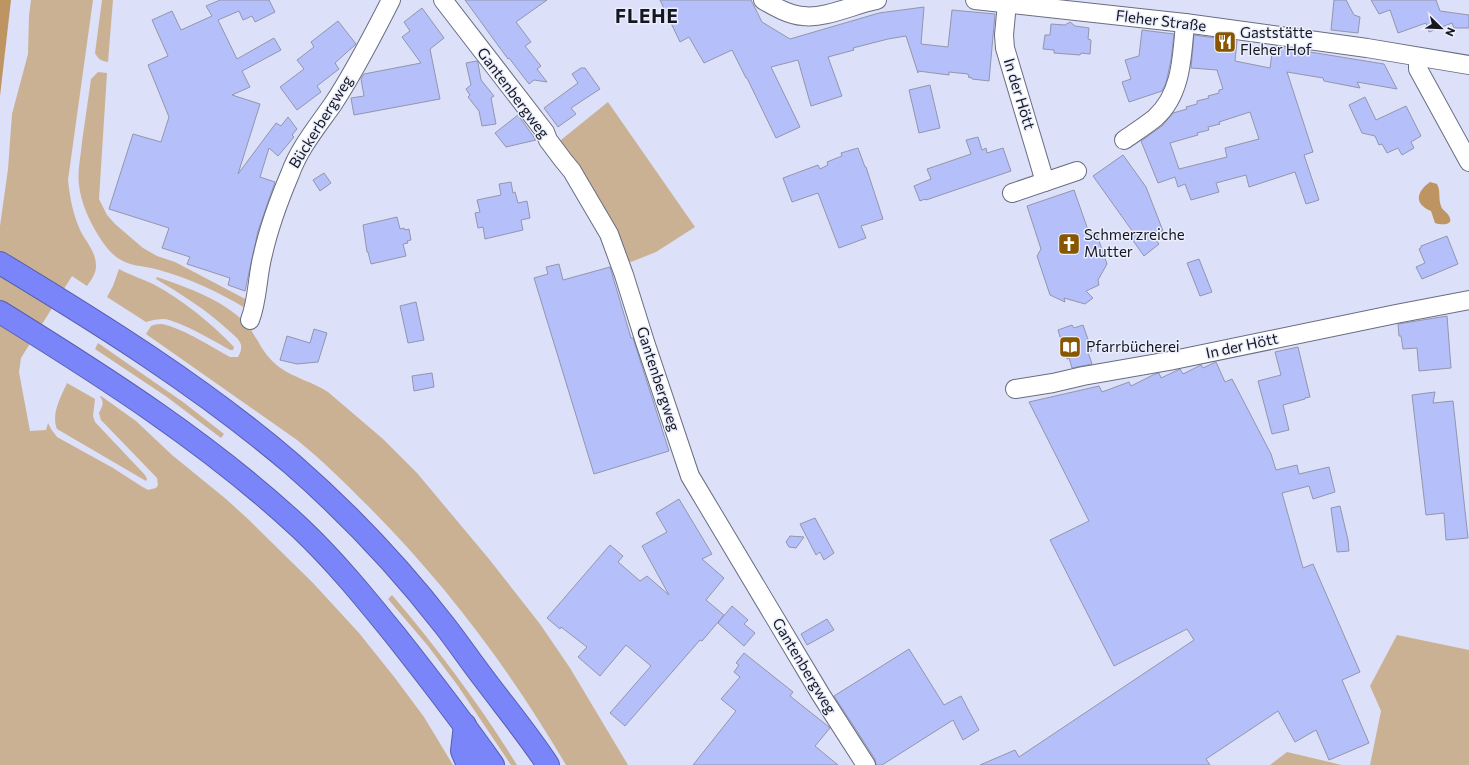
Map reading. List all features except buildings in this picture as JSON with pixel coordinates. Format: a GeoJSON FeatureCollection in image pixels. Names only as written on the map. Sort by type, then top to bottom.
{"type":"FeatureCollection","features":[{"type":"Feature","properties":{"kind":"highway"},"geometry":{"type":"LineString","coordinates":[[0,263],[102,326],[169,370],[237,420],[292,464],[343,512],[396,568],[444,625],[548,765]]}},
{"type":"Feature","properties":{"kind":"highway"},"geometry":{"type":"LineString","coordinates":[[0,312],[130,395],[231,468],[300,528],[343,571],[378,612],[465,725],[493,765]]}},
{"type":"Feature","properties":{"kind":"highway"},"geometry":{"type":"LineString","coordinates":[[484,680],[534,765]]}},
{"type":"Feature","properties":{"kind":"highway"},"geometry":{"type":"LineString","coordinates":[[465,725],[462,750],[468,765]]}},
{"type":"Feature","properties":{"kind":"street","name":"Bückerbergweg"},"geometry":{"type":"LineString","coordinates":[[250,320],[262,255],[290,172],[305,143],[353,71],[391,0]]}},
{"type":"Feature","properties":{"kind":"street","name":"Gantenbergweg"},"geometry":{"type":"LineString","coordinates":[[443,0],[545,132],[548,140],[572,171],[602,220],[609,234],[624,275],[690,476],[821,695],[866,765]]}},
{"type":"Feature","properties":{"kind":"street"},"geometry":{"type":"LineString","coordinates":[[763,0],[795,15],[810,16],[821,15],[877,0]]}},
{"type":"Feature","properties":{"kind":"street","name":"Fleher Straße"},"geometry":{"type":"LineString","coordinates":[[975,0],[1185,23],[1367,48],[1469,65]]}},
{"type":"Feature","properties":{"kind":"street","name":"In der Hött"},"geometry":{"type":"LineString","coordinates":[[1008,4],[1004,35],[1005,48],[1046,182]]}},
{"type":"Feature","properties":{"kind":"street"},"geometry":{"type":"LineString","coordinates":[[1124,140],[1161,112],[1176,87],[1181,67],[1185,23]]}},
{"type":"Feature","properties":{"kind":"street"},"geometry":{"type":"LineString","coordinates":[[1418,57],[1418,69],[1469,162]]}},
{"type":"Feature","properties":{"kind":"street"},"geometry":{"type":"LineString","coordinates":[[1012,193],[1077,171]]}},
{"type":"Feature","properties":{"kind":"street","name":"In der Hött"},"geometry":{"type":"LineString","coordinates":[[1015,389],[1053,384],[1083,376],[1169,361],[1469,300]]}},
{"type":"Feature","properties":{"kind":"shaded area"},"geometry":{"type":"Polygon","coordinates":[[[0,0],[11,0],[0,96],[0,0]]]}},
{"type":"Feature","properties":{"kind":"shaded area"},"geometry":{"type":"Polygon","coordinates":[[[31,0],[93,0],[68,180],[74,213],[81,232],[93,252],[96,261],[96,269],[87,286],[72,276],[21,358],[19,372],[30,431],[46,430],[48,423],[57,437],[113,468],[148,490],[156,488],[158,485],[157,478],[101,420],[99,413],[103,403],[100,397],[101,396],[136,421],[172,455],[248,519],[313,583],[359,633],[395,678],[424,717],[453,765],[0,765],[0,226],[8,169],[12,114],[28,54],[31,0]]]}},
{"type":"Feature","properties":{"kind":"shaded area"},"geometry":{"type":"Polygon","coordinates":[[[102,0],[113,0],[108,62],[97,57],[95,53],[102,0]]]}},
{"type":"Feature","properties":{"kind":"shaded area"},"geometry":{"type":"Polygon","coordinates":[[[98,72],[107,73],[99,199],[107,215],[115,224],[143,248],[157,256],[175,262],[251,302],[245,308],[225,296],[192,281],[170,273],[123,261],[106,247],[98,235],[84,205],[80,192],[78,174],[91,79],[98,72]]]}},
{"type":"Feature","properties":{"kind":"shaded area"},"geometry":{"type":"Polygon","coordinates":[[[608,102],[695,227],[656,252],[631,262],[625,259],[556,144],[608,102]]]}},
{"type":"Feature","properties":{"kind":"shaded area"},"geometry":{"type":"Polygon","coordinates":[[[1430,182],[1437,184],[1441,206],[1450,219],[1449,223],[1435,223],[1431,211],[1422,205],[1420,201],[1419,198],[1422,190],[1430,182]]]}},
{"type":"Feature","properties":{"kind":"shaded area"},"geometry":{"type":"Polygon","coordinates":[[[119,269],[153,284],[186,305],[225,338],[234,347],[233,350],[230,350],[198,332],[171,321],[162,319],[146,322],[107,297],[119,269]]]}},
{"type":"Feature","properties":{"kind":"shaded area"},"geometry":{"type":"Polygon","coordinates":[[[157,277],[206,296],[240,317],[249,328],[264,352],[276,364],[285,371],[328,392],[383,439],[417,473],[489,559],[540,624],[570,668],[628,765],[566,765],[523,696],[475,629],[424,566],[368,506],[342,480],[297,440],[146,334],[151,326],[162,324],[173,327],[190,335],[230,357],[238,357],[241,350],[239,341],[219,322],[193,302],[156,279],[157,277]]]}},
{"type":"Feature","properties":{"kind":"shaded area"},"geometry":{"type":"Polygon","coordinates":[[[98,343],[183,402],[224,434],[221,438],[167,397],[95,349],[98,343]]]}},
{"type":"Feature","properties":{"kind":"shaded area"},"geometry":{"type":"Polygon","coordinates":[[[67,383],[95,399],[93,416],[95,422],[145,475],[147,479],[146,481],[57,429],[55,423],[56,411],[67,383]]]}},
{"type":"Feature","properties":{"kind":"shaded area"},"geometry":{"type":"Polygon","coordinates":[[[392,595],[458,678],[517,765],[511,765],[458,686],[428,646],[388,599],[392,595]]]}},
{"type":"Feature","properties":{"kind":"shaded area"},"geometry":{"type":"Polygon","coordinates":[[[1397,635],[1469,650],[1469,765],[1370,765],[1381,711],[1370,686],[1397,635]]]}},
{"type":"Feature","properties":{"kind":"shaded area"},"geometry":{"type":"Polygon","coordinates":[[[1287,752],[1342,765],[1270,765],[1287,752]]]}},
{"type":"Feature","properties":{"kind":"place","name":"Gaststätte Fleher Hof"},"geometry":{"type":"Point","coordinates":[1225,42]}},
{"type":"Feature","properties":{"kind":"place","name":"Schmerzreiche Mutter"},"geometry":{"type":"Point","coordinates":[1069,244]}},
{"type":"Feature","properties":{"kind":"place","name":"Pfarrbücherei"},"geometry":{"type":"Point","coordinates":[1070,347]}},
{"type":"Feature","properties":{"kind":"district","name":"FLEHE"},"geometry":{"type":"Point","coordinates":[647,16]}}]}
